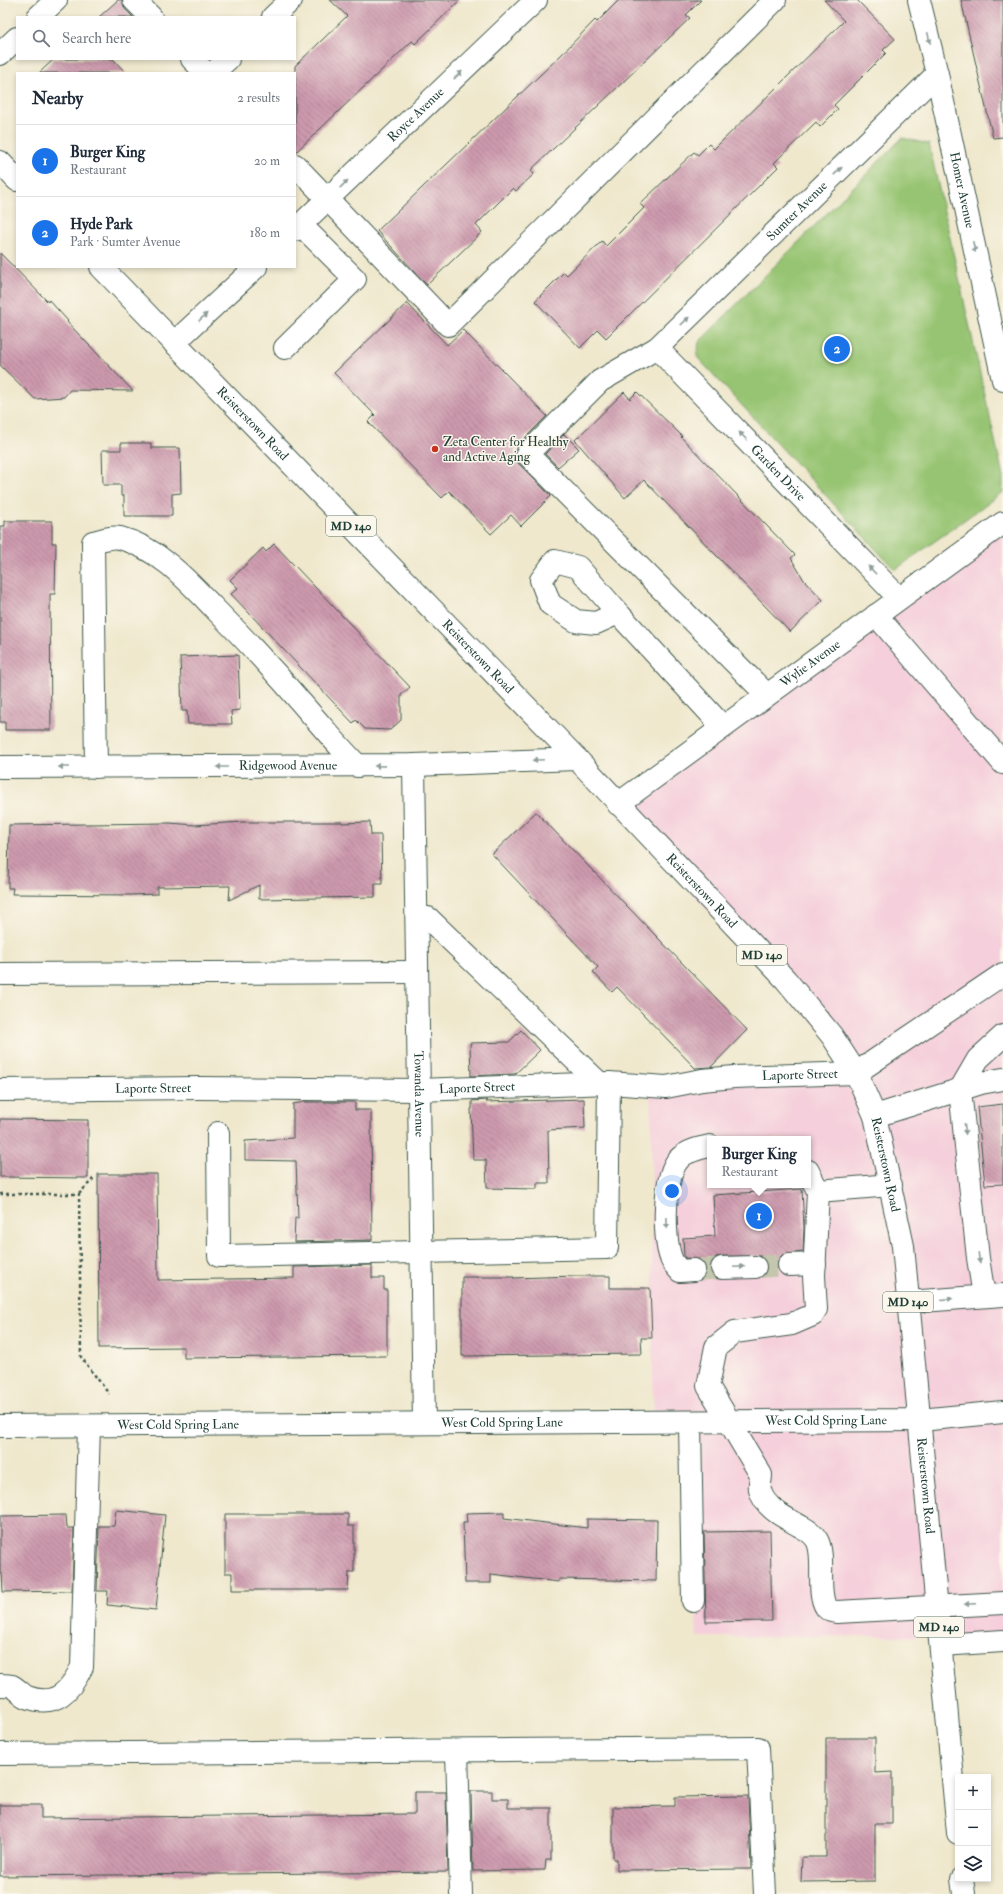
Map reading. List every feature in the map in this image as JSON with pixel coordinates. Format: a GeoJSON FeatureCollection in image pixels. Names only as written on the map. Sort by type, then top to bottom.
{"type":"FeatureCollection","features":[{"type":"Feature","properties":{"kind":"street"},"geometry":{"type":"LineString","coordinates":[[39,16],[56,0]]}},
{"type":"Feature","properties":{"kind":"street"},"geometry":{"type":"LineString","coordinates":[[134,0],[150,16]]}},
{"type":"Feature","properties":{"kind":"street"},"geometry":{"type":"LineString","coordinates":[[274,16],[291,0]]}},
{"type":"Feature","properties":{"kind":"street","name":"Royce Avenue"},"geometry":{"type":"LineString","coordinates":[[298,227],[536,0]]}},
{"type":"Feature","properties":{"kind":"street"},"geometry":{"type":"LineString","coordinates":[[296,166],[448,325],[775,0]]}},
{"type":"Feature","properties":{"kind":"street","name":"Homer Avenue"},"geometry":{"type":"LineString","coordinates":[[919,0],[937,74],[1003,380]]}},
{"type":"Feature","properties":{"kind":"street"},"geometry":{"type":"LineString","coordinates":[[0,54],[16,39]]}},
{"type":"Feature","properties":{"kind":"street"},"geometry":{"type":"LineString","coordinates":[[193,60],[205,72]]}},
{"type":"Feature","properties":{"kind":"street"},"geometry":{"type":"LineString","coordinates":[[214,72],[227,60]]}},
{"type":"Feature","properties":{"kind":"street","name":"Sumter Avenue"},"geometry":{"type":"LineString","coordinates":[[767,695],[527,454],[600,381],[657,348],[937,74]]}},
{"type":"Feature","properties":{"kind":"street"},"geometry":{"type":"LineString","coordinates":[[0,162],[16,179]]}},
{"type":"Feature","properties":{"kind":"street"},"geometry":{"type":"LineString","coordinates":[[285,348],[355,279],[298,227]]}},
{"type":"Feature","properties":{"kind":"street","name":"Reisterstown Road"},"geometry":{"type":"LineString","coordinates":[[102,268],[576,759],[786,980],[832,1036],[856,1073],[875,1116],[903,1246],[956,1810]]}},
{"type":"Feature","properties":{"kind":"street"},"geometry":{"type":"LineString","coordinates":[[174,343],[255,268]]}},
{"type":"Feature","properties":{"kind":"street","name":"Garden Drive"},"geometry":{"type":"LineString","coordinates":[[657,348],[900,598]]}},
{"type":"Feature","properties":{"kind":"street","name":"Wylie Avenue"},"geometry":{"type":"LineString","coordinates":[[618,804],[1003,523]]}},
{"type":"Feature","properties":{"kind":"street"},"geometry":{"type":"LineString","coordinates":[[96,767],[93,542],[118,537],[132,541],[153,552],[171,566],[239,633],[335,743],[358,766]]}},
{"type":"Feature","properties":{"kind":"street"},"geometry":{"type":"LineString","coordinates":[[618,613],[723,727]]}},
{"type":"Feature","properties":{"kind":"street"},"geometry":{"type":"LineString","coordinates":[[876,615],[1003,763]]}},
{"type":"Feature","properties":{"kind":"street","name":"Ridgewood Avenue"},"geometry":{"type":"LineString","coordinates":[[0,767],[414,766],[576,759]]}},
{"type":"Feature","properties":{"kind":"street","name":"Towanda Avenue"},"geometry":{"type":"LineString","coordinates":[[414,766],[424,1423]]}},
{"type":"Feature","properties":{"kind":"street"},"geometry":{"type":"LineString","coordinates":[[218,1133],[220,1256],[607,1248],[604,1083],[428,918]]}},
{"type":"Feature","properties":{"kind":"street"},"geometry":{"type":"LineString","coordinates":[[0,974],[417,972]]}},
{"type":"Feature","properties":{"kind":"street"},"geometry":{"type":"LineString","coordinates":[[856,1073],[1003,974]]}},
{"type":"Feature","properties":{"kind":"street"},"geometry":{"type":"LineString","coordinates":[[908,1302],[994,1295],[978,1258],[960,1090],[978,1059],[1003,1036]]}},
{"type":"Feature","properties":{"kind":"street"},"geometry":{"type":"LineString","coordinates":[[981,1083],[989,1067],[1003,1054]]}},
{"type":"Feature","properties":{"kind":"street","name":"Laporte Street"},"geometry":{"type":"LineString","coordinates":[[0,1090],[199,1088],[419,1090],[604,1083],[666,1087],[702,1080],[734,1077],[856,1073]]}},
{"type":"Feature","properties":{"kind":"street"},"geometry":{"type":"LineString","coordinates":[[875,1116],[981,1083],[1003,1079]]}},
{"type":"Feature","properties":{"kind":"street"},"geometry":{"type":"LineString","coordinates":[[694,1270],[680,1271],[671,1260],[668,1246],[666,1192],[671,1174],[679,1158],[696,1149],[707,1147]]}},
{"type":"Feature","properties":{"kind":"street"},"geometry":{"type":"LineString","coordinates":[[811,1177],[818,1191],[814,1264],[816,1309],[813,1315],[792,1324],[735,1332],[716,1347],[708,1386],[761,1474],[760,1490],[766,1503],[783,1516],[812,1533],[817,1541],[820,1550],[823,1597],[826,1607],[830,1611],[837,1612],[1003,1603]]}},
{"type":"Feature","properties":{"kind":"street"},"geometry":{"type":"LineString","coordinates":[[818,1191],[891,1185]]}},
{"type":"Feature","properties":{"kind":"street"},"geometry":{"type":"LineString","coordinates":[[789,1264],[814,1264]]}},
{"type":"Feature","properties":{"kind":"street"},"geometry":{"type":"LineString","coordinates":[[722,1268],[756,1267]]}},
{"type":"Feature","properties":{"kind":"street","name":"West Cold Spring Lane"},"geometry":{"type":"LineString","coordinates":[[0,1426],[920,1420],[1003,1412]]}},
{"type":"Feature","properties":{"kind":"street"},"geometry":{"type":"LineString","coordinates":[[690,1422],[693,1601]]}},
{"type":"Feature","properties":{"kind":"street"},"geometry":{"type":"LineString","coordinates":[[0,1685],[12,1686],[26,1697],[46,1702],[59,1697],[68,1690],[82,1667],[89,1426]]}},
{"type":"Feature","properties":{"kind":"street"},"geometry":{"type":"LineString","coordinates":[[941,1645],[1003,1641]]}},
{"type":"Feature","properties":{"kind":"street"},"geometry":{"type":"LineString","coordinates":[[0,1754],[758,1748],[765,1894]]}},
{"type":"Feature","properties":{"kind":"street"},"geometry":{"type":"LineString","coordinates":[[457,1750],[461,1894]]}},
{"type":"Feature","properties":{"kind":"street"},"geometry":{"type":"LineString","coordinates":[[962,1882],[964,1894]]}},
{"type":"Feature","properties":{"kind":"path"},"geometry":{"type":"LineString","coordinates":[[95,1177],[79,1194],[80,1357],[109,1394]]}},
{"type":"Feature","properties":{"kind":"path"},"geometry":{"type":"LineString","coordinates":[[0,1194],[79,1194]]}},
{"type":"Feature","properties":{"kind":"shaded area"},"geometry":{"type":"Polygon","coordinates":[[[1003,523],[1003,1644],[936,1636],[697,1637],[690,1435],[654,1425],[651,1106],[649,1085],[865,1078],[614,810],[1003,523]]]}},
{"type":"Feature","properties":{"kind":"green space"},"geometry":{"type":"Polygon","coordinates":[[[902,138],[929,144],[1003,476],[1003,492],[895,570],[697,357],[699,342],[902,138]]]}},
{"type":"Feature","properties":{"kind":"building"},"geometry":{"type":"Polygon","coordinates":[[[118,0],[122,0],[125,9],[132,16],[100,16],[118,0]]]}},
{"type":"Feature","properties":{"kind":"building"},"geometry":{"type":"Polygon","coordinates":[[[330,0],[460,0],[415,44],[412,41],[296,152],[295,66],[347,16],[330,0]]]}},
{"type":"Feature","properties":{"kind":"building"},"geometry":{"type":"Polygon","coordinates":[[[619,0],[701,0],[686,15],[690,18],[531,170],[534,174],[516,191],[513,188],[476,225],[482,232],[427,285],[377,231],[561,55],[595,20],[597,22],[619,0]]]}},
{"type":"Feature","properties":{"kind":"building"},"geometry":{"type":"Polygon","coordinates":[[[824,0],[857,0],[895,39],[883,50],[886,53],[834,105],[838,109],[820,127],[816,122],[774,163],[778,167],[606,338],[598,330],[580,348],[535,301],[564,272],[567,275],[602,241],[606,246],[644,208],[640,204],[694,152],[698,155],[709,144],[714,149],[844,21],[824,0]]]}},
{"type":"Feature","properties":{"kind":"building"},"geometry":{"type":"Polygon","coordinates":[[[961,0],[1003,0],[1003,137],[993,138],[961,0]]]}},
{"type":"Feature","properties":{"kind":"building"},"geometry":{"type":"Polygon","coordinates":[[[53,60],[114,60],[125,72],[40,72],[53,60]]]}},
{"type":"Feature","properties":{"kind":"building"},"geometry":{"type":"Polygon","coordinates":[[[0,253],[48,302],[49,300],[68,321],[67,322],[133,391],[70,390],[64,397],[35,399],[0,365],[0,253]]]}},
{"type":"Feature","properties":{"kind":"building"},"geometry":{"type":"Polygon","coordinates":[[[407,303],[447,345],[463,330],[547,416],[518,445],[515,451],[515,458],[518,463],[551,496],[521,526],[511,515],[491,534],[449,491],[442,498],[368,422],[375,415],[334,373],[407,303]]]}},
{"type":"Feature","properties":{"kind":"building"},"geometry":{"type":"Polygon","coordinates":[[[624,392],[630,399],[637,392],[682,436],[681,437],[795,555],[791,558],[804,580],[823,600],[790,632],[644,480],[625,498],[575,440],[624,392]]]}},
{"type":"Feature","properties":{"kind":"building"},"geometry":{"type":"Polygon","coordinates":[[[564,434],[579,449],[558,467],[545,454],[564,434]]]}},
{"type":"Feature","properties":{"kind":"building"},"geometry":{"type":"Polygon","coordinates":[[[121,443],[151,443],[151,448],[180,448],[181,493],[172,494],[172,516],[124,516],[124,496],[121,496],[121,485],[103,485],[102,450],[121,450],[121,443]]]}},
{"type":"Feature","properties":{"kind":"building"},"geometry":{"type":"Polygon","coordinates":[[[5,521],[52,521],[52,543],[56,543],[55,594],[50,594],[51,730],[5,730],[5,722],[0,722],[0,526],[5,526],[5,521]]]}},
{"type":"Feature","properties":{"kind":"building"},"geometry":{"type":"Polygon","coordinates":[[[274,544],[410,687],[401,695],[401,720],[390,730],[365,729],[356,720],[353,723],[231,594],[238,588],[230,580],[263,548],[266,552],[274,544]]]}},
{"type":"Feature","properties":{"kind":"building"},"geometry":{"type":"Polygon","coordinates":[[[238,655],[240,710],[231,711],[232,724],[188,724],[187,711],[182,711],[180,657],[238,655]]]}},
{"type":"Feature","properties":{"kind":"building"},"geometry":{"type":"Polygon","coordinates":[[[536,812],[747,1030],[711,1067],[695,1068],[617,987],[612,992],[593,972],[598,967],[492,854],[536,812]]]}},
{"type":"Feature","properties":{"kind":"building"},"geometry":{"type":"Polygon","coordinates":[[[242,822],[370,822],[371,835],[381,835],[382,884],[375,884],[375,897],[259,899],[259,885],[229,900],[230,886],[157,887],[157,894],[131,895],[12,894],[13,888],[8,888],[9,825],[170,823],[195,825],[242,822]]]}},
{"type":"Feature","properties":{"kind":"building"},"geometry":{"type":"Polygon","coordinates":[[[521,1030],[540,1050],[515,1074],[471,1076],[470,1043],[509,1042],[521,1030]]]}},
{"type":"Feature","properties":{"kind":"building"},"geometry":{"type":"Polygon","coordinates":[[[584,1099],[585,1128],[548,1130],[549,1183],[537,1183],[537,1189],[487,1188],[486,1160],[473,1160],[472,1101],[488,1100],[486,1102],[584,1099]]]}},
{"type":"Feature","properties":{"kind":"building"},"geometry":{"type":"Polygon","coordinates":[[[305,1102],[355,1102],[355,1110],[371,1110],[372,1240],[294,1242],[295,1218],[298,1218],[296,1161],[245,1160],[245,1141],[293,1138],[293,1104],[305,1102]]]}},
{"type":"Feature","properties":{"kind":"building"},"geometry":{"type":"Polygon","coordinates":[[[1003,1104],[1003,1184],[985,1185],[977,1107],[1003,1104]]]}},
{"type":"Feature","properties":{"kind":"building"},"geometry":{"type":"Polygon","coordinates":[[[0,1119],[88,1120],[88,1178],[0,1177],[0,1119]]]}},
{"type":"Feature","properties":{"kind":"building"},"geometry":{"type":"Polygon","coordinates":[[[98,1174],[157,1174],[158,1280],[294,1278],[294,1267],[372,1265],[372,1278],[384,1278],[384,1290],[387,1290],[387,1356],[184,1358],[184,1347],[99,1348],[98,1174]]]}},
{"type":"Feature","properties":{"kind":"building"},"geometry":{"type":"Polygon","coordinates":[[[802,1189],[804,1228],[803,1252],[782,1255],[778,1260],[777,1269],[767,1269],[766,1261],[761,1256],[722,1256],[716,1257],[711,1262],[711,1273],[706,1273],[705,1263],[700,1259],[685,1258],[683,1238],[715,1236],[713,1195],[802,1189]]]}},
{"type":"Feature","properties":{"kind":"building"},"geometry":{"type":"Polygon","coordinates":[[[610,1276],[610,1288],[650,1288],[652,1338],[641,1338],[642,1354],[462,1356],[462,1277],[514,1277],[513,1278],[610,1276]]]}},
{"type":"Feature","properties":{"kind":"building"},"geometry":{"type":"Polygon","coordinates":[[[116,1510],[165,1515],[156,1610],[107,1605],[108,1591],[97,1591],[99,1526],[114,1526],[116,1510]]]}},
{"type":"Feature","properties":{"kind":"building"},"geometry":{"type":"Polygon","coordinates":[[[504,1512],[504,1518],[587,1528],[587,1519],[657,1520],[656,1581],[559,1579],[559,1582],[491,1574],[491,1583],[465,1583],[463,1522],[467,1522],[466,1513],[504,1512]]]}},
{"type":"Feature","properties":{"kind":"building"},"geometry":{"type":"Polygon","coordinates":[[[225,1514],[348,1514],[348,1526],[354,1526],[354,1572],[349,1572],[348,1590],[232,1590],[232,1573],[225,1573],[225,1514]]]}},
{"type":"Feature","properties":{"kind":"building"},"geometry":{"type":"Polygon","coordinates":[[[66,1515],[67,1528],[74,1528],[72,1591],[3,1592],[2,1573],[0,1573],[0,1516],[66,1515]]]}},
{"type":"Feature","properties":{"kind":"building"},"geometry":{"type":"Polygon","coordinates":[[[770,1531],[772,1621],[706,1622],[704,1532],[770,1531]]]}},
{"type":"Feature","properties":{"kind":"building"},"geometry":{"type":"Polygon","coordinates":[[[826,1738],[875,1738],[875,1773],[892,1772],[892,1824],[875,1824],[875,1881],[801,1882],[802,1857],[826,1857],[826,1738]]]}},
{"type":"Feature","properties":{"kind":"building"},"geometry":{"type":"Polygon","coordinates":[[[471,1791],[492,1791],[492,1799],[508,1799],[508,1808],[551,1808],[551,1860],[546,1860],[545,1870],[473,1871],[471,1791]]]}},
{"type":"Feature","properties":{"kind":"building"},"geometry":{"type":"Polygon","coordinates":[[[415,1792],[446,1792],[448,1872],[0,1876],[0,1805],[41,1805],[41,1818],[415,1814],[415,1792]]]}},
{"type":"Feature","properties":{"kind":"building"},"geometry":{"type":"Polygon","coordinates":[[[748,1796],[751,1869],[617,1870],[617,1859],[613,1859],[613,1807],[675,1806],[675,1797],[748,1796]]]}},
{"type":"Feature","properties":{"kind":"tunnel"},"geometry":{"type":"LineString","coordinates":[[755,1267],[789,1265]]}},
{"type":"Feature","properties":{"kind":"tunnel"},"geometry":{"type":"LineString","coordinates":[[694,1270],[722,1268]]}},
{"type":"Feature","properties":{"kind":"place","name":"Hyde Park"},"geometry":{"type":"Point","coordinates":[837,349]}},
{"type":"Feature","properties":{"kind":"place","name":"Zeta Center for Healthy and Active Aging"},"geometry":{"type":"Point","coordinates":[435,449]}},
{"type":"Feature","properties":{"kind":"place","name":"Burger King"},"geometry":{"type":"Point","coordinates":[759,1216]}}]}
